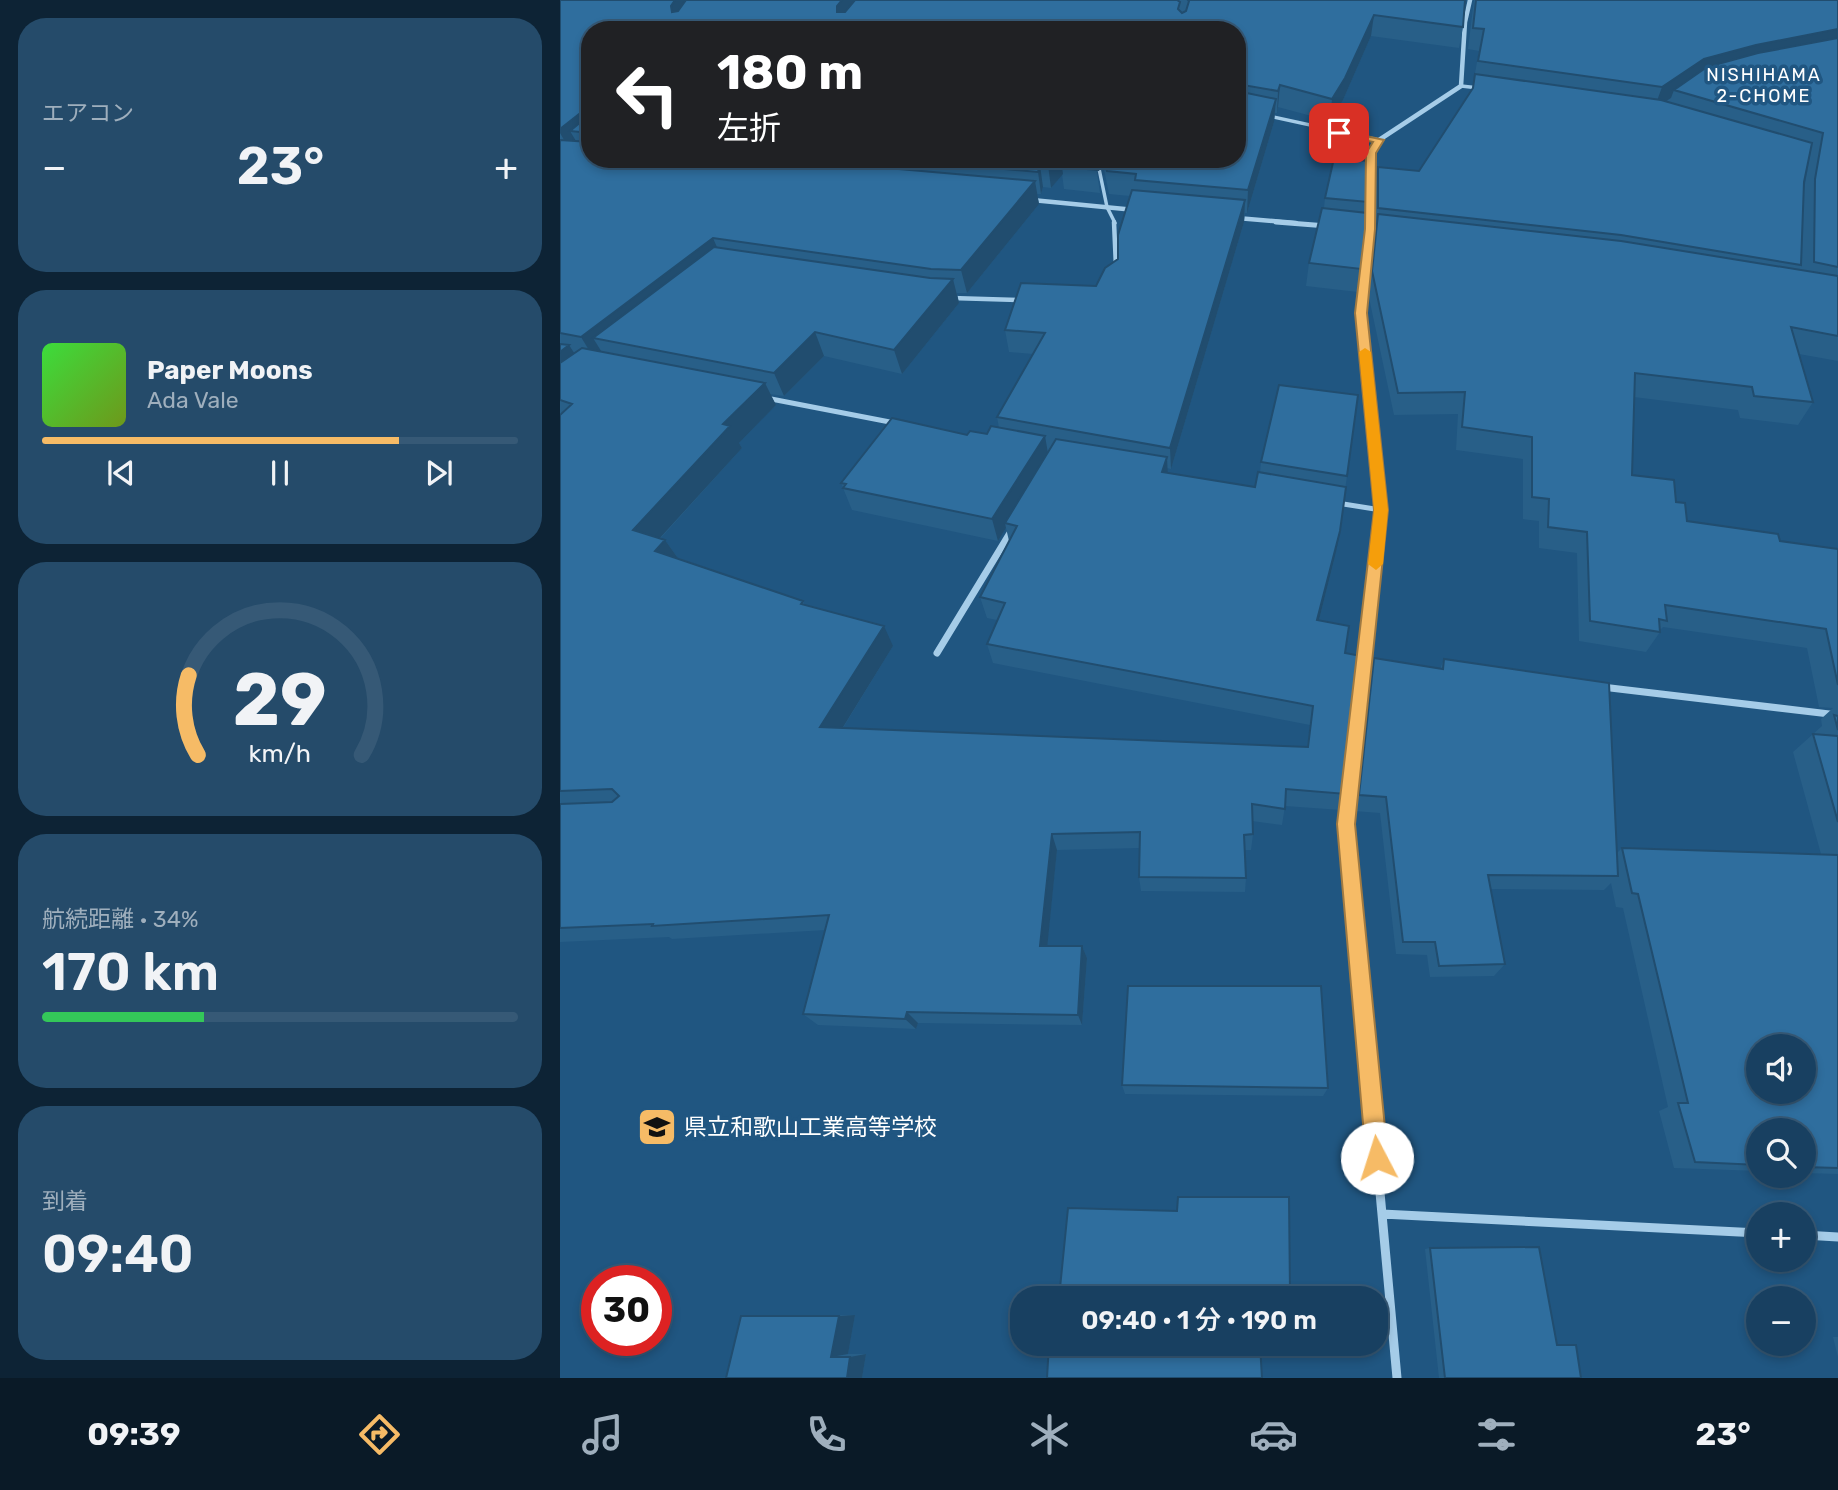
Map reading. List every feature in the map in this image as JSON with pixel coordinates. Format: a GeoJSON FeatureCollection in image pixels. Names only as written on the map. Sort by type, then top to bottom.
{"type":"FeatureCollection","features":[{"type":"Feature","properties":{"kind":"street"},"geometry":{"type":"LineString","coordinates":[[1397,1378],[1346,824],[1381,510],[1361,313],[1370,229],[1371,153],[1379,140],[1461,86],[1465,22],[1470,0]]}},
{"type":"Feature","properties":{"kind":"street"},"geometry":{"type":"LineString","coordinates":[[1024,199],[1149,211]]}},
{"type":"Feature","properties":{"kind":"street"},"geometry":{"type":"LineString","coordinates":[[1232,218],[1329,226]]}},
{"type":"Feature","properties":{"kind":"street"},"geometry":{"type":"LineString","coordinates":[[1356,228],[1384,231]]}},
{"type":"Feature","properties":{"kind":"street"},"geometry":{"type":"LineString","coordinates":[[758,396],[907,426]]}},
{"type":"Feature","properties":{"kind":"street"},"geometry":{"type":"LineString","coordinates":[[1327,501],[1381,510]]}},
{"type":"Feature","properties":{"kind":"street"},"geometry":{"type":"LineString","coordinates":[[937,653],[1014,525]]}},
{"type":"Feature","properties":{"kind":"street"},"geometry":{"type":"LineString","coordinates":[[1365,660],[1378,661]]}},
{"type":"Feature","properties":{"kind":"street"},"geometry":{"type":"LineString","coordinates":[[1595,686],[1838,715]]}},
{"type":"Feature","properties":{"kind":"street"},"geometry":{"type":"LineString","coordinates":[[1382,1214],[1746,1232]]}},
{"type":"Feature","properties":{"kind":"street"},"geometry":{"type":"LineString","coordinates":[[1816,1236],[1838,1237]]}},
{"type":"Feature","properties":{"kind":"lane"},"geometry":{"type":"LineString","coordinates":[[1461,86],[1489,90]]}},
{"type":"Feature","properties":{"kind":"lane"},"geometry":{"type":"LineString","coordinates":[[1264,115],[1379,140]]}},
{"type":"Feature","properties":{"kind":"lane"},"geometry":{"type":"LineString","coordinates":[[1097,168],[1107,207],[1116,226],[1115,279]]}},
{"type":"Feature","properties":{"kind":"lane"},"geometry":{"type":"LineString","coordinates":[[950,298],[1023,300]]}},
{"type":"Feature","properties":{"kind":"building"},"geometry":{"type":"Polygon","coordinates":[[[560,0],[675,0],[671,6],[672,12],[678,11],[686,0],[842,0],[837,6],[837,12],[845,12],[855,0],[1177,0],[1180,2],[1178,9],[1182,13],[1186,11],[1188,0],[1465,0],[1463,27],[1374,15],[1345,78],[1332,99],[1280,85],[1278,91],[1246,86],[1246,21],[581,21],[581,119],[579,114],[560,129],[560,0]]]}},
{"type":"Feature","properties":{"kind":"building"},"geometry":{"type":"Polygon","coordinates":[[[1476,0],[1838,0],[1838,29],[1756,45],[1704,59],[1662,87],[1478,61],[1484,29],[1473,28],[1476,0]]]}},
{"type":"Feature","properties":{"kind":"building"},"geometry":{"type":"Polygon","coordinates":[[[1838,38],[1838,267],[1814,262],[1815,179],[1823,133],[1674,90],[1707,67],[1758,53],[1838,38]]]}},
{"type":"Feature","properties":{"kind":"building"},"geometry":{"type":"Polygon","coordinates":[[[1475,74],[1661,100],[1812,143],[1804,182],[1801,265],[1621,235],[1378,208],[1378,167],[1419,171],[1473,88],[1475,74]]]}},
{"type":"Feature","properties":{"kind":"building"},"geometry":{"type":"Polygon","coordinates":[[[1246,93],[1276,99],[1248,190],[1135,180],[1136,174],[1107,171],[1106,168],[1246,168],[1246,93]]]}},
{"type":"Feature","properties":{"kind":"building"},"geometry":{"type":"Polygon","coordinates":[[[581,122],[581,132],[570,131],[581,122]]]}},
{"type":"Feature","properties":{"kind":"building"},"geometry":{"type":"Polygon","coordinates":[[[560,140],[581,141],[581,168],[887,168],[1035,181],[961,270],[931,269],[713,238],[581,337],[560,333],[560,140]]]}},
{"type":"Feature","properties":{"kind":"building"},"geometry":{"type":"Polygon","coordinates":[[[1334,158],[1369,161],[1368,202],[1325,198],[1334,158]]]}},
{"type":"Feature","properties":{"kind":"building"},"geometry":{"type":"Polygon","coordinates":[[[994,168],[1039,168],[1038,172],[994,168]]]}},
{"type":"Feature","properties":{"kind":"building"},"geometry":{"type":"Polygon","coordinates":[[[1132,190],[1245,200],[1170,448],[997,417],[1045,333],[1005,330],[1021,283],[1096,286],[1105,268],[1118,259],[1118,235],[1132,190]]]}},
{"type":"Feature","properties":{"kind":"building"},"geometry":{"type":"Polygon","coordinates":[[[1322,208],[1367,213],[1361,269],[1309,263],[1322,208]]]}},
{"type":"Feature","properties":{"kind":"building"},"geometry":{"type":"Polygon","coordinates":[[[1378,214],[1621,241],[1838,276],[1838,336],[1791,327],[1813,402],[1754,396],[1752,387],[1635,373],[1632,475],[1674,480],[1676,502],[1685,503],[1687,521],[1778,534],[1780,541],[1838,549],[1838,685],[1826,629],[1665,605],[1667,621],[1659,619],[1660,632],[1590,621],[1587,532],[1548,527],[1549,499],[1532,497],[1532,437],[1462,427],[1465,392],[1398,393],[1372,271],[1378,214]]]}},
{"type":"Feature","properties":{"kind":"building"},"geometry":{"type":"Polygon","coordinates":[[[714,247],[953,279],[894,350],[815,332],[774,373],[593,338],[714,247]]]}},
{"type":"Feature","properties":{"kind":"building"},"geometry":{"type":"Polygon","coordinates":[[[560,344],[569,345],[560,352],[560,344]]]}},
{"type":"Feature","properties":{"kind":"building"},"geometry":{"type":"Polygon","coordinates":[[[582,348],[765,383],[723,424],[730,426],[633,530],[665,540],[655,551],[803,601],[801,604],[884,626],[820,727],[1308,747],[1313,706],[987,644],[1005,603],[980,597],[1017,526],[1005,523],[1056,439],[1167,457],[1162,472],[1255,487],[1258,472],[1346,487],[1340,531],[1317,620],[1349,626],[1345,653],[1361,656],[1346,794],[1286,789],[1285,809],[1252,804],[1253,834],[1244,835],[1246,878],[1139,877],[1140,832],[1052,834],[1040,946],[1082,946],[1078,1015],[907,1012],[905,1019],[803,1014],[829,915],[652,926],[653,924],[560,928],[560,804],[612,802],[619,796],[612,789],[560,791],[560,415],[572,404],[560,400],[560,363],[582,348]]]}},
{"type":"Feature","properties":{"kind":"building"},"geometry":{"type":"Polygon","coordinates":[[[1279,385],[1358,395],[1347,476],[1261,462],[1279,385]]]}},
{"type":"Feature","properties":{"kind":"building"},"geometry":{"type":"Polygon","coordinates":[[[892,418],[967,435],[970,431],[987,434],[991,426],[1045,436],[992,519],[843,488],[846,484],[841,483],[892,418]]]}},
{"type":"Feature","properties":{"kind":"building"},"geometry":{"type":"Polygon","coordinates":[[[1374,658],[1443,669],[1444,659],[1609,683],[1618,876],[1488,875],[1505,964],[1439,966],[1435,942],[1403,942],[1386,797],[1359,795],[1374,658]]]}},
{"type":"Feature","properties":{"kind":"building"},"geometry":{"type":"Polygon","coordinates":[[[1813,734],[1838,736],[1838,822],[1813,734]]]}},
{"type":"Feature","properties":{"kind":"building"},"geometry":{"type":"Polygon","coordinates":[[[1622,848],[1838,855],[1838,1168],[1816,1167],[1816,1118],[1746,1118],[1746,1164],[1695,1162],[1678,1103],[1688,1103],[1638,894],[1632,893],[1622,848]]]}},
{"type":"Feature","properties":{"kind":"building"},"geometry":{"type":"Polygon","coordinates":[[[1128,986],[1321,986],[1328,1088],[1122,1085],[1128,986]]]}},
{"type":"Feature","properties":{"kind":"building"},"geometry":{"type":"Polygon","coordinates":[[[1178,1197],[1289,1197],[1290,1286],[1060,1286],[1068,1208],[1177,1211],[1178,1197]]]}},
{"type":"Feature","properties":{"kind":"building"},"geometry":{"type":"Polygon","coordinates":[[[1539,1247],[1557,1345],[1576,1345],[1581,1378],[1445,1378],[1430,1248],[1539,1247]]]}},
{"type":"Feature","properties":{"kind":"building"},"geometry":{"type":"Polygon","coordinates":[[[741,1316],[839,1316],[831,1357],[850,1357],[847,1378],[726,1378],[741,1316]]]}},
{"type":"Feature","properties":{"kind":"building"},"geometry":{"type":"Polygon","coordinates":[[[1048,1356],[1261,1356],[1262,1378],[1047,1378],[1048,1356]]]}},
{"type":"Feature","properties":{"kind":"slow traffic"},"geometry":{"type":"LineString","coordinates":[[1365,352],[1381,510],[1376,564]]}},
{"type":"Feature","properties":{"kind":"place","name":"県立和歌山工業高等学校"},"geometry":{"type":"Point","coordinates":[657,1127]}},
{"type":"Feature","properties":{"kind":"district","name":"NISHIHAMA 2-CHOME"},"geometry":{"type":"Point","coordinates":[1764,85]}},
{"type":"Feature","properties":{"kind":"route"},"geometry":{"type":"LineString","coordinates":[[1339,133],[1379,140],[1371,153],[1370,229],[1361,313],[1381,510],[1346,824],[1377,1158]]}}]}
